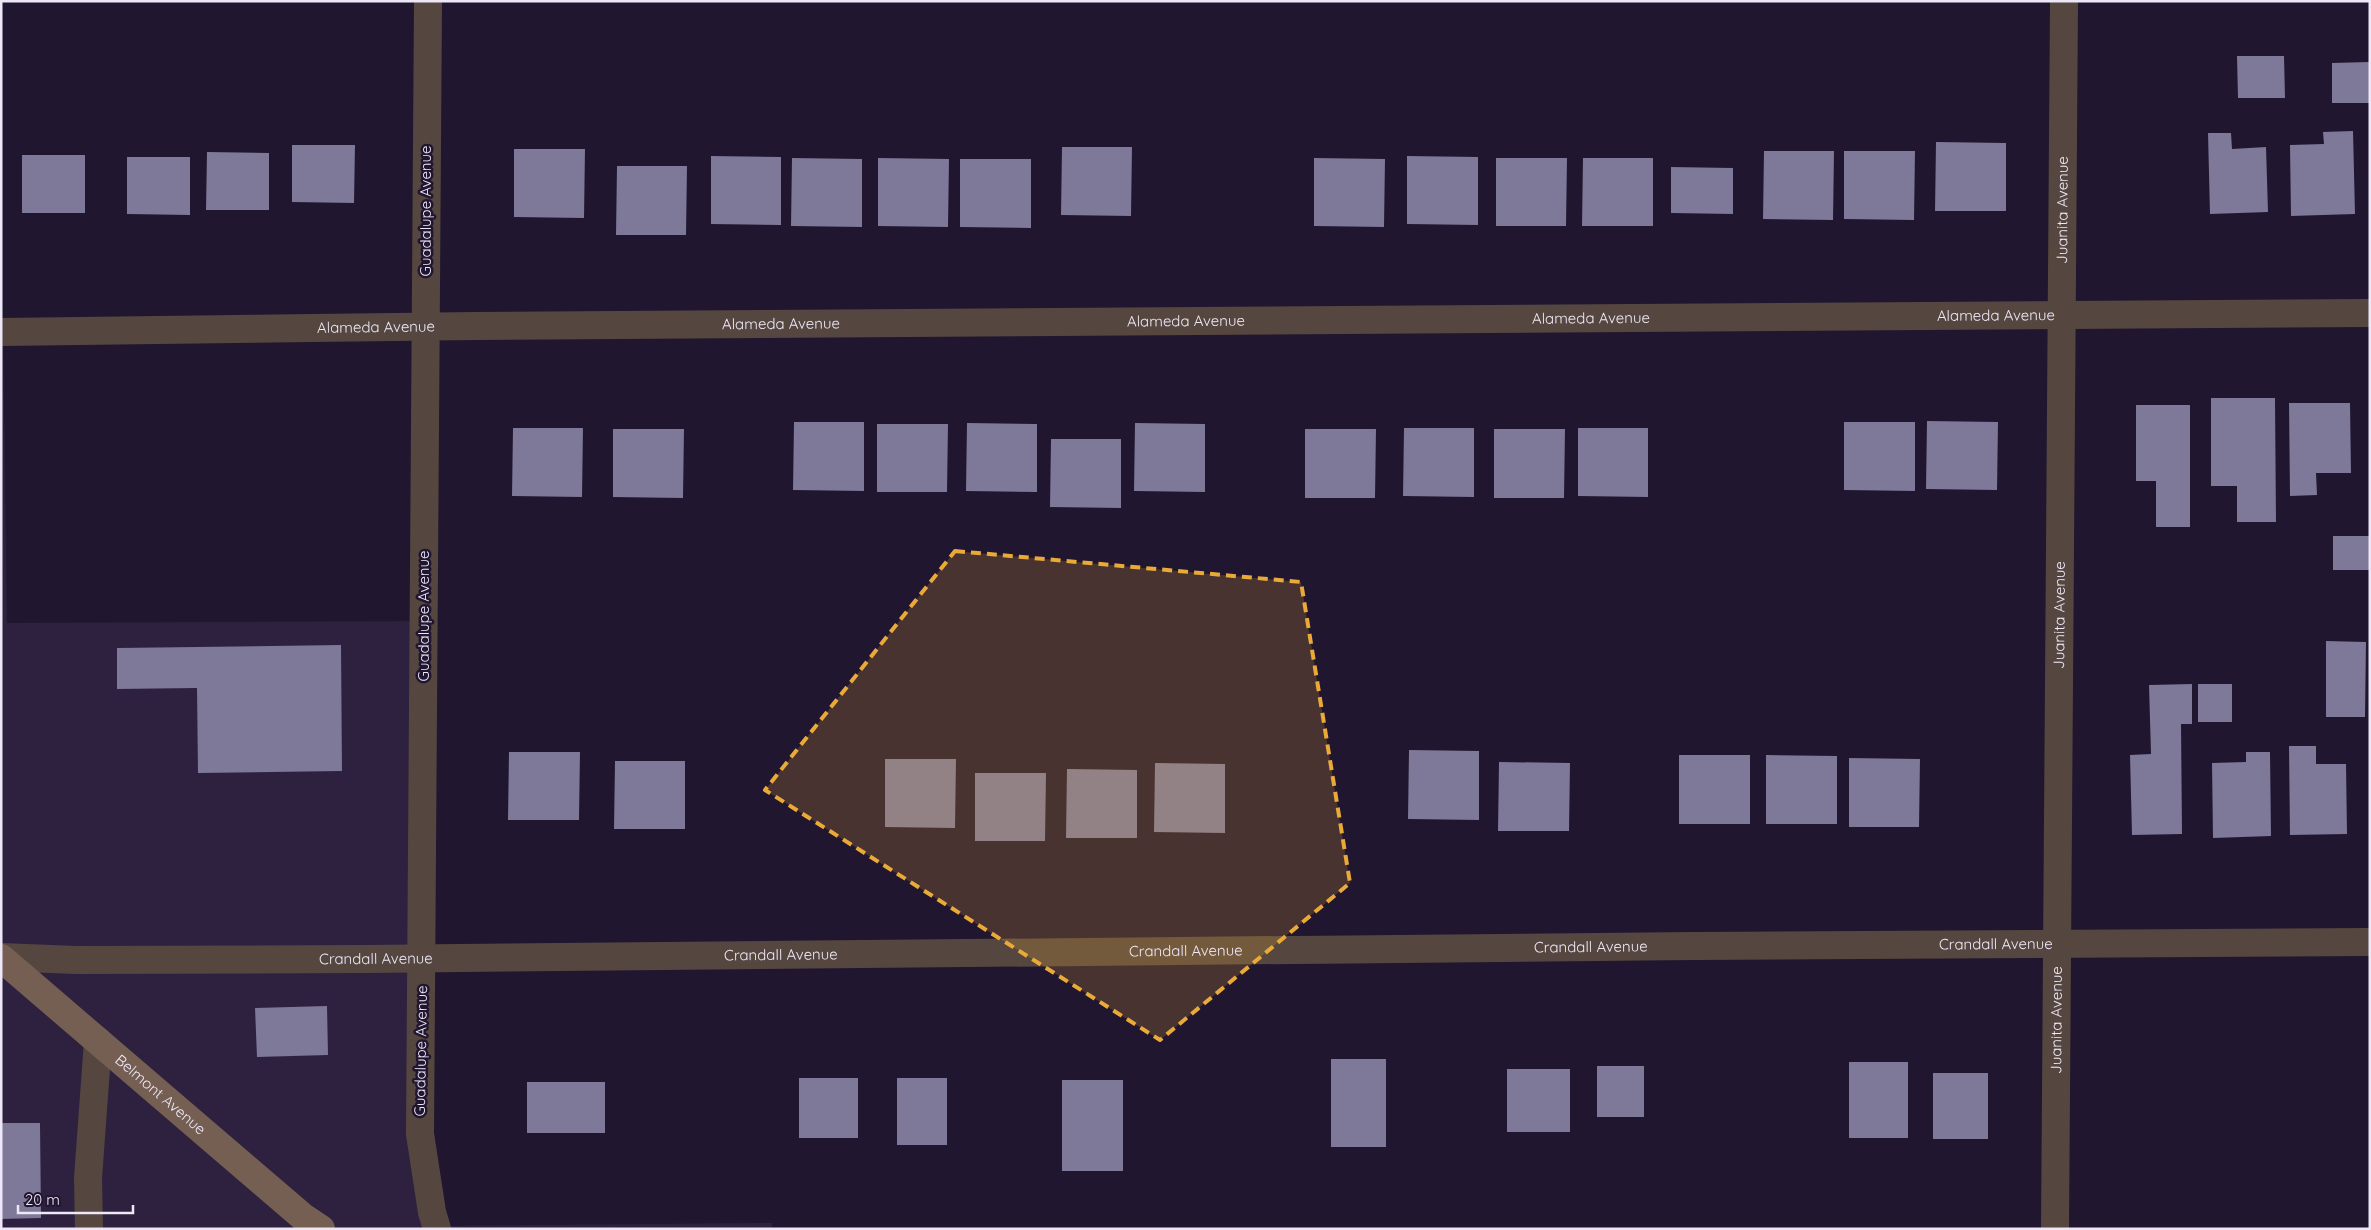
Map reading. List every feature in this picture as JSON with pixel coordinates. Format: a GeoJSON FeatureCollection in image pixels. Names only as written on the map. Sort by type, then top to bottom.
{"type":"FeatureCollection","features":[{"type":"Feature","properties":{"kind":"main road","name":"Belmont Avenue"},"geometry":{"type":"LineString","coordinates":[[1,957],[303,1217],[322,1229]]}},
{"type":"Feature","properties":{"kind":"street","name":"Guadalupe Avenue"},"geometry":{"type":"LineString","coordinates":[[428,1],[420,1134],[432,1212],[437,1229]]}},
{"type":"Feature","properties":{"kind":"street","name":"Juanita Avenue"},"geometry":{"type":"LineString","coordinates":[[2055,1229],[2064,1]]}},
{"type":"Feature","properties":{"kind":"street","name":"Alameda Avenue"},"geometry":{"type":"LineString","coordinates":[[1,332],[2370,313]]}},
{"type":"Feature","properties":{"kind":"street","name":"Crandall Avenue"},"geometry":{"type":"LineString","coordinates":[[1,957],[76,960],[2370,942]]}},
{"type":"Feature","properties":{"kind":"street"},"geometry":{"type":"LineString","coordinates":[[89,1229],[88,1178],[98,1041]]}},
{"type":"Feature","properties":{"kind":"highlighted area"},"geometry":{"type":"Polygon","coordinates":[[[955,551],[1301,582],[1350,883],[1160,1040],[765,790],[955,551]]]}},
{"type":"Feature","properties":{"kind":"shaded area"},"geometry":{"type":"Polygon","coordinates":[[[1,332],[3,332],[7,623],[424,621],[422,909],[436,1226],[772,1223],[772,1229],[1,1229],[1,332]]]}},
{"type":"Feature","properties":{"kind":"building"},"geometry":{"type":"Polygon","coordinates":[[[2237,56],[2284,56],[2285,98],[2238,98],[2237,56]]]}},
{"type":"Feature","properties":{"kind":"building"},"geometry":{"type":"Polygon","coordinates":[[[2369,62],[2369,103],[2332,103],[2332,63],[2369,62]]]}},
{"type":"Feature","properties":{"kind":"building"},"geometry":{"type":"Polygon","coordinates":[[[2353,131],[2355,214],[2291,216],[2290,145],[2324,144],[2323,132],[2353,131]]]}},
{"type":"Feature","properties":{"kind":"building"},"geometry":{"type":"Polygon","coordinates":[[[2208,133],[2231,133],[2232,149],[2266,147],[2268,212],[2210,214],[2208,133]]]}},
{"type":"Feature","properties":{"kind":"building"},"geometry":{"type":"Polygon","coordinates":[[[1936,142],[2006,143],[2006,211],[1935,211],[1936,142]]]}},
{"type":"Feature","properties":{"kind":"building"},"geometry":{"type":"Polygon","coordinates":[[[292,145],[355,145],[354,203],[292,202],[292,145]]]}},
{"type":"Feature","properties":{"kind":"building"},"geometry":{"type":"Polygon","coordinates":[[[1062,147],[1132,147],[1131,216],[1061,215],[1062,147]]]}},
{"type":"Feature","properties":{"kind":"building"},"geometry":{"type":"Polygon","coordinates":[[[514,149],[585,149],[584,218],[514,217],[514,149]]]}},
{"type":"Feature","properties":{"kind":"building"},"geometry":{"type":"Polygon","coordinates":[[[1764,151],[1834,151],[1833,220],[1763,219],[1764,151]]]}},
{"type":"Feature","properties":{"kind":"building"},"geometry":{"type":"Polygon","coordinates":[[[1844,151],[1915,151],[1914,220],[1844,219],[1844,151]]]}},
{"type":"Feature","properties":{"kind":"building"},"geometry":{"type":"Polygon","coordinates":[[[207,152],[269,153],[269,210],[206,210],[207,152]]]}},
{"type":"Feature","properties":{"kind":"building"},"geometry":{"type":"Polygon","coordinates":[[[22,155],[85,155],[85,213],[22,213],[22,155]]]}},
{"type":"Feature","properties":{"kind":"building"},"geometry":{"type":"Polygon","coordinates":[[[711,156],[781,157],[781,225],[711,224],[711,156]]]}},
{"type":"Feature","properties":{"kind":"building"},"geometry":{"type":"Polygon","coordinates":[[[1407,156],[1478,157],[1478,225],[1407,224],[1407,156]]]}},
{"type":"Feature","properties":{"kind":"building"},"geometry":{"type":"Polygon","coordinates":[[[127,157],[190,157],[190,215],[127,214],[127,157]]]}},
{"type":"Feature","properties":{"kind":"building"},"geometry":{"type":"Polygon","coordinates":[[[792,158],[862,159],[862,227],[791,226],[792,158]]]}},
{"type":"Feature","properties":{"kind":"building"},"geometry":{"type":"Polygon","coordinates":[[[878,158],[949,159],[948,227],[878,226],[878,158]]]}},
{"type":"Feature","properties":{"kind":"building"},"geometry":{"type":"Polygon","coordinates":[[[1314,158],[1385,159],[1384,227],[1314,226],[1314,158]]]}},
{"type":"Feature","properties":{"kind":"building"},"geometry":{"type":"Polygon","coordinates":[[[1496,158],[1567,158],[1566,226],[1496,226],[1496,158]]]}},
{"type":"Feature","properties":{"kind":"building"},"geometry":{"type":"Polygon","coordinates":[[[1583,158],[1653,158],[1653,226],[1582,226],[1583,158]]]}},
{"type":"Feature","properties":{"kind":"building"},"geometry":{"type":"Polygon","coordinates":[[[960,159],[1031,159],[1031,228],[960,227],[960,159]]]}},
{"type":"Feature","properties":{"kind":"building"},"geometry":{"type":"Polygon","coordinates":[[[617,166],[687,166],[686,235],[616,235],[617,166]]]}},
{"type":"Feature","properties":{"kind":"building"},"geometry":{"type":"Polygon","coordinates":[[[1671,167],[1733,168],[1733,214],[1671,213],[1671,167]]]}},
{"type":"Feature","properties":{"kind":"building"},"geometry":{"type":"Polygon","coordinates":[[[2211,398],[2275,398],[2276,522],[2237,522],[2237,486],[2211,486],[2211,398]]]}},
{"type":"Feature","properties":{"kind":"building"},"geometry":{"type":"Polygon","coordinates":[[[2289,403],[2350,403],[2351,473],[2316,473],[2317,495],[2290,496],[2289,403]]]}},
{"type":"Feature","properties":{"kind":"building"},"geometry":{"type":"Polygon","coordinates":[[[2136,405],[2190,405],[2190,527],[2156,527],[2156,481],[2136,481],[2136,405]]]}},
{"type":"Feature","properties":{"kind":"building"},"geometry":{"type":"Polygon","coordinates":[[[1927,421],[1998,422],[1997,490],[1926,489],[1927,421]]]}},
{"type":"Feature","properties":{"kind":"building"},"geometry":{"type":"Polygon","coordinates":[[[794,422],[864,422],[864,491],[793,490],[794,422]]]}},
{"type":"Feature","properties":{"kind":"building"},"geometry":{"type":"Polygon","coordinates":[[[1844,422],[1915,422],[1915,491],[1844,490],[1844,422]]]}},
{"type":"Feature","properties":{"kind":"building"},"geometry":{"type":"Polygon","coordinates":[[[967,423],[1037,424],[1037,492],[966,491],[967,423]]]}},
{"type":"Feature","properties":{"kind":"building"},"geometry":{"type":"Polygon","coordinates":[[[1135,423],[1205,424],[1205,492],[1134,491],[1135,423]]]}},
{"type":"Feature","properties":{"kind":"building"},"geometry":{"type":"Polygon","coordinates":[[[877,424],[948,424],[947,492],[877,492],[877,424]]]}},
{"type":"Feature","properties":{"kind":"building"},"geometry":{"type":"Polygon","coordinates":[[[513,428],[583,428],[582,497],[512,496],[513,428]]]}},
{"type":"Feature","properties":{"kind":"building"},"geometry":{"type":"Polygon","coordinates":[[[1404,428],[1474,428],[1474,497],[1403,496],[1404,428]]]}},
{"type":"Feature","properties":{"kind":"building"},"geometry":{"type":"Polygon","coordinates":[[[1578,428],[1648,428],[1648,497],[1578,496],[1578,428]]]}},
{"type":"Feature","properties":{"kind":"building"},"geometry":{"type":"Polygon","coordinates":[[[613,429],[684,429],[683,498],[613,497],[613,429]]]}},
{"type":"Feature","properties":{"kind":"building"},"geometry":{"type":"Polygon","coordinates":[[[1305,429],[1376,429],[1375,498],[1305,498],[1305,429]]]}},
{"type":"Feature","properties":{"kind":"building"},"geometry":{"type":"Polygon","coordinates":[[[1494,429],[1565,429],[1564,498],[1494,498],[1494,429]]]}},
{"type":"Feature","properties":{"kind":"building"},"geometry":{"type":"Polygon","coordinates":[[[1051,439],[1121,439],[1121,508],[1050,507],[1051,439]]]}},
{"type":"Feature","properties":{"kind":"building"},"geometry":{"type":"Polygon","coordinates":[[[2333,536],[2369,536],[2369,570],[2333,570],[2333,536]]]}},
{"type":"Feature","properties":{"kind":"building"},"geometry":{"type":"Polygon","coordinates":[[[2326,641],[2366,642],[2365,717],[2326,717],[2326,641]]]}},
{"type":"Feature","properties":{"kind":"building"},"geometry":{"type":"Polygon","coordinates":[[[341,645],[342,771],[198,773],[197,688],[117,689],[117,648],[341,645]]]}},
{"type":"Feature","properties":{"kind":"building"},"geometry":{"type":"Polygon","coordinates":[[[2192,684],[2192,724],[2181,724],[2182,834],[2132,835],[2130,755],[2151,754],[2149,685],[2192,684]]]}},
{"type":"Feature","properties":{"kind":"building"},"geometry":{"type":"Polygon","coordinates":[[[2198,684],[2232,684],[2232,722],[2198,722],[2198,684]]]}},
{"type":"Feature","properties":{"kind":"building"},"geometry":{"type":"Polygon","coordinates":[[[2289,746],[2316,746],[2316,764],[2346,764],[2347,834],[2290,835],[2289,746]]]}},
{"type":"Feature","properties":{"kind":"building"},"geometry":{"type":"Polygon","coordinates":[[[1409,750],[1479,751],[1479,820],[1408,819],[1409,750]]]}},
{"type":"Feature","properties":{"kind":"building"},"geometry":{"type":"Polygon","coordinates":[[[509,752],[580,752],[579,820],[508,820],[509,752]]]}},
{"type":"Feature","properties":{"kind":"building"},"geometry":{"type":"Polygon","coordinates":[[[2246,752],[2270,752],[2271,836],[2213,838],[2212,763],[2246,762],[2246,752]]]}},
{"type":"Feature","properties":{"kind":"building"},"geometry":{"type":"Polygon","coordinates":[[[1679,755],[1750,755],[1750,824],[1679,824],[1679,755]]]}},
{"type":"Feature","properties":{"kind":"building"},"geometry":{"type":"Polygon","coordinates":[[[1766,755],[1837,756],[1837,824],[1766,824],[1766,755]]]}},
{"type":"Feature","properties":{"kind":"building"},"geometry":{"type":"Polygon","coordinates":[[[1849,758],[1920,759],[1919,827],[1849,827],[1849,758]]]}},
{"type":"Feature","properties":{"kind":"building"},"geometry":{"type":"Polygon","coordinates":[[[885,759],[956,759],[955,828],[885,827],[885,759]]]}},
{"type":"Feature","properties":{"kind":"building"},"geometry":{"type":"Polygon","coordinates":[[[615,761],[685,761],[685,829],[614,829],[615,761]]]}},
{"type":"Feature","properties":{"kind":"building"},"geometry":{"type":"Polygon","coordinates":[[[1499,762],[1570,763],[1569,831],[1498,831],[1499,762]]]}},
{"type":"Feature","properties":{"kind":"building"},"geometry":{"type":"Polygon","coordinates":[[[1155,763],[1225,764],[1225,833],[1154,832],[1155,763]]]}},
{"type":"Feature","properties":{"kind":"building"},"geometry":{"type":"Polygon","coordinates":[[[1067,769],[1137,770],[1137,838],[1066,838],[1067,769]]]}},
{"type":"Feature","properties":{"kind":"building"},"geometry":{"type":"Polygon","coordinates":[[[975,773],[1046,773],[1045,841],[975,841],[975,773]]]}},
{"type":"Feature","properties":{"kind":"building"},"geometry":{"type":"Polygon","coordinates":[[[327,1006],[328,1055],[257,1057],[255,1008],[327,1006]]]}},
{"type":"Feature","properties":{"kind":"building"},"geometry":{"type":"Polygon","coordinates":[[[1331,1059],[1386,1059],[1386,1147],[1331,1147],[1331,1059]]]}},
{"type":"Feature","properties":{"kind":"building"},"geometry":{"type":"Polygon","coordinates":[[[1849,1062],[1908,1062],[1908,1138],[1849,1138],[1849,1062]]]}},
{"type":"Feature","properties":{"kind":"building"},"geometry":{"type":"Polygon","coordinates":[[[1597,1066],[1644,1066],[1644,1117],[1597,1117],[1597,1066]]]}},
{"type":"Feature","properties":{"kind":"building"},"geometry":{"type":"Polygon","coordinates":[[[1507,1069],[1570,1069],[1570,1132],[1507,1132],[1507,1069]]]}},
{"type":"Feature","properties":{"kind":"building"},"geometry":{"type":"Polygon","coordinates":[[[1933,1073],[1988,1073],[1988,1139],[1933,1139],[1933,1073]]]}},
{"type":"Feature","properties":{"kind":"building"},"geometry":{"type":"Polygon","coordinates":[[[799,1078],[858,1078],[858,1138],[799,1138],[799,1078]]]}},
{"type":"Feature","properties":{"kind":"building"},"geometry":{"type":"Polygon","coordinates":[[[897,1078],[947,1078],[947,1145],[897,1145],[897,1078]]]}},
{"type":"Feature","properties":{"kind":"building"},"geometry":{"type":"Polygon","coordinates":[[[1062,1080],[1123,1080],[1123,1171],[1062,1171],[1062,1080]]]}},
{"type":"Feature","properties":{"kind":"building"},"geometry":{"type":"Polygon","coordinates":[[[527,1082],[605,1082],[605,1133],[527,1133],[527,1082]]]}},
{"type":"Feature","properties":{"kind":"building"},"geometry":{"type":"Polygon","coordinates":[[[1,1123],[40,1123],[41,1218],[1,1219],[1,1123]]]}}]}
